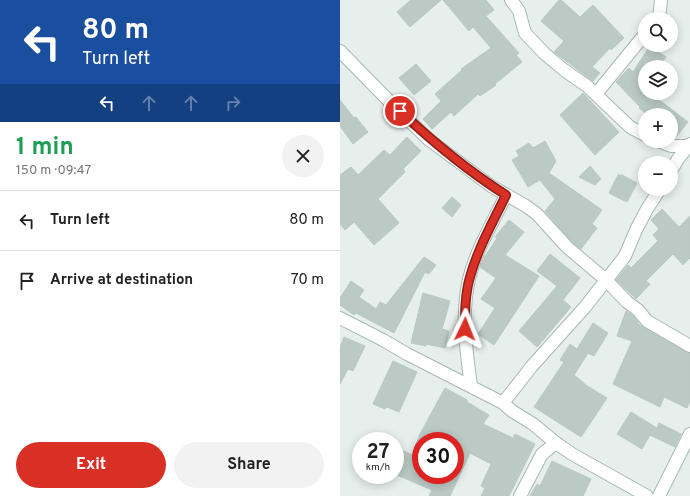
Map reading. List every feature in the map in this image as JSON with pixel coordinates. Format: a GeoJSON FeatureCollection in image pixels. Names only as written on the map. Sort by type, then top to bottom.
{"type":"FeatureCollection","features":[{"type":"Feature","properties":{"kind":"street"},"geometry":{"type":"LineString","coordinates":[[511,0],[519,11],[525,33],[564,70],[587,86],[630,127],[638,131]]}},
{"type":"Feature","properties":{"kind":"street"},"geometry":{"type":"LineString","coordinates":[[660,12],[661,0]]}},
{"type":"Feature","properties":{"kind":"street"},"geometry":{"type":"LineString","coordinates":[[596,94],[638,43]]}},
{"type":"Feature","properties":{"kind":"street"},"geometry":{"type":"LineString","coordinates":[[340,50],[390,102],[428,138],[491,186],[537,214],[567,247],[606,280],[627,302],[638,310],[647,321],[690,346]]}},
{"type":"Feature","properties":{"kind":"street"},"geometry":{"type":"LineString","coordinates":[[678,146],[689,145]]}},
{"type":"Feature","properties":{"kind":"street"},"geometry":{"type":"LineString","coordinates":[[678,159],[689,145]]}},
{"type":"Feature","properties":{"kind":"street"},"geometry":{"type":"LineString","coordinates":[[470,386],[465,329],[468,284],[481,246],[506,195]]}},
{"type":"Feature","properties":{"kind":"street"},"geometry":{"type":"LineString","coordinates":[[503,403],[532,366],[585,307],[625,256],[647,209],[655,196]]}},
{"type":"Feature","properties":{"kind":"street"},"geometry":{"type":"LineString","coordinates":[[340,318],[503,403],[572,454],[647,496]]}},
{"type":"Feature","properties":{"kind":"street"},"geometry":{"type":"LineString","coordinates":[[659,496],[690,434]]}},
{"type":"Feature","properties":{"kind":"street"},"geometry":{"type":"LineString","coordinates":[[520,496],[542,454],[556,443]]}},
{"type":"Feature","properties":{"kind":"building"},"geometry":{"type":"Polygon","coordinates":[[[411,0],[441,0],[410,27],[397,12],[411,0]]]}},
{"type":"Feature","properties":{"kind":"building"},"geometry":{"type":"Polygon","coordinates":[[[443,0],[486,0],[494,10],[486,16],[519,53],[516,55],[522,62],[495,84],[496,85],[480,96],[478,94],[454,116],[451,112],[432,129],[423,119],[441,101],[435,94],[462,70],[461,69],[491,48],[473,27],[469,31],[443,0]]]}},
{"type":"Feature","properties":{"kind":"building"},"geometry":{"type":"Polygon","coordinates":[[[559,0],[561,0],[580,17],[593,5],[624,38],[611,50],[610,48],[592,67],[600,73],[593,81],[554,52],[564,41],[541,21],[559,0]]]}},
{"type":"Feature","properties":{"kind":"building"},"geometry":{"type":"Polygon","coordinates":[[[646,52],[659,52],[666,57],[664,60],[641,60],[646,52]]]}},
{"type":"Feature","properties":{"kind":"building"},"geometry":{"type":"Polygon","coordinates":[[[416,64],[431,81],[414,95],[399,78],[416,64]]]}},
{"type":"Feature","properties":{"kind":"building"},"geometry":{"type":"Polygon","coordinates":[[[638,64],[638,100],[659,100],[670,108],[639,108],[640,107],[616,82],[629,68],[633,72],[638,64]]]}},
{"type":"Feature","properties":{"kind":"building"},"geometry":{"type":"Polygon","coordinates":[[[583,93],[619,132],[595,155],[560,115],[583,93]]]}},
{"type":"Feature","properties":{"kind":"building"},"geometry":{"type":"Polygon","coordinates":[[[340,100],[354,118],[356,117],[368,132],[353,144],[340,126],[340,100]]]}},
{"type":"Feature","properties":{"kind":"building"},"geometry":{"type":"Polygon","coordinates":[[[678,114],[688,122],[678,134],[678,114]]]}},
{"type":"Feature","properties":{"kind":"building"},"geometry":{"type":"Polygon","coordinates":[[[407,137],[421,151],[403,169],[405,172],[378,199],[399,223],[374,245],[354,222],[345,230],[340,224],[340,175],[351,167],[358,175],[384,150],[390,155],[407,137]]]}},
{"type":"Feature","properties":{"kind":"building"},"geometry":{"type":"Polygon","coordinates":[[[545,141],[556,161],[549,173],[602,210],[592,224],[597,228],[581,249],[572,242],[545,211],[555,199],[540,180],[528,187],[512,160],[519,156],[516,151],[529,143],[533,148],[545,141]]]}},
{"type":"Feature","properties":{"kind":"building"},"geometry":{"type":"Polygon","coordinates":[[[590,166],[601,179],[595,185],[579,177],[590,166]]]}},
{"type":"Feature","properties":{"kind":"building"},"geometry":{"type":"Polygon","coordinates":[[[618,175],[622,175],[637,183],[627,202],[609,193],[618,175]]]}},
{"type":"Feature","properties":{"kind":"building"},"geometry":{"type":"Polygon","coordinates":[[[452,197],[461,205],[452,217],[442,208],[452,197]]]}},
{"type":"Feature","properties":{"kind":"building"},"geometry":{"type":"Polygon","coordinates":[[[662,209],[679,227],[690,216],[690,258],[683,265],[673,254],[646,281],[650,284],[636,299],[616,280],[628,265],[631,268],[658,241],[653,235],[659,229],[651,220],[662,209]]]}},
{"type":"Feature","properties":{"kind":"building"},"geometry":{"type":"Polygon","coordinates":[[[509,220],[524,232],[505,255],[539,276],[494,345],[478,334],[495,308],[481,299],[496,278],[480,267],[497,238],[495,237],[509,220]]]}},
{"type":"Feature","properties":{"kind":"building"},"geometry":{"type":"Polygon","coordinates":[[[550,254],[580,278],[563,300],[571,307],[537,347],[519,331],[557,286],[537,271],[550,254]]]}},
{"type":"Feature","properties":{"kind":"building"},"geometry":{"type":"Polygon","coordinates":[[[424,257],[436,265],[429,274],[425,272],[394,333],[356,313],[354,315],[340,305],[340,298],[351,281],[364,290],[359,297],[376,309],[380,302],[386,305],[424,257]]]}},
{"type":"Feature","properties":{"kind":"building"},"geometry":{"type":"Polygon","coordinates":[[[423,293],[450,301],[442,329],[449,331],[445,348],[411,343],[423,293]]]}},
{"type":"Feature","properties":{"kind":"building"},"geometry":{"type":"Polygon","coordinates":[[[626,311],[643,327],[690,353],[690,401],[687,408],[664,397],[660,407],[613,384],[632,341],[617,336],[626,311]]]}},
{"type":"Feature","properties":{"kind":"building"},"geometry":{"type":"Polygon","coordinates":[[[593,323],[608,333],[594,356],[588,353],[574,375],[584,384],[607,398],[581,437],[534,407],[564,362],[560,360],[570,344],[577,349],[593,323]]]}},
{"type":"Feature","properties":{"kind":"building"},"geometry":{"type":"Polygon","coordinates":[[[344,337],[365,346],[353,371],[348,369],[340,384],[340,347],[344,337]]]}},
{"type":"Feature","properties":{"kind":"building"},"geometry":{"type":"Polygon","coordinates":[[[393,361],[417,372],[399,412],[387,407],[385,409],[373,404],[393,361]]]}},
{"type":"Feature","properties":{"kind":"building"},"geometry":{"type":"Polygon","coordinates":[[[445,388],[467,400],[467,402],[489,415],[483,424],[513,438],[515,434],[535,444],[509,496],[481,496],[485,488],[481,486],[491,464],[470,453],[464,466],[464,432],[421,432],[445,388]]]}},
{"type":"Feature","properties":{"kind":"building"},"geometry":{"type":"Polygon","coordinates":[[[631,412],[657,428],[659,423],[681,434],[675,447],[650,435],[642,449],[617,434],[631,412]]]}},
{"type":"Feature","properties":{"kind":"building"},"geometry":{"type":"Polygon","coordinates":[[[404,451],[412,455],[412,481],[404,478],[404,451]]]}},
{"type":"Feature","properties":{"kind":"building"},"geometry":{"type":"Polygon","coordinates":[[[552,461],[591,479],[583,496],[530,496],[537,484],[540,486],[552,461]]]}},
{"type":"Feature","properties":{"kind":"building"},"geometry":{"type":"Polygon","coordinates":[[[418,484],[456,484],[450,496],[429,496],[432,490],[418,484]]]}},
{"type":"Feature","properties":{"kind":"route"},"geometry":{"type":"LineString","coordinates":[[400,111],[428,138],[491,186],[506,195],[481,246],[470,278],[467,291],[465,329]]}}]}
